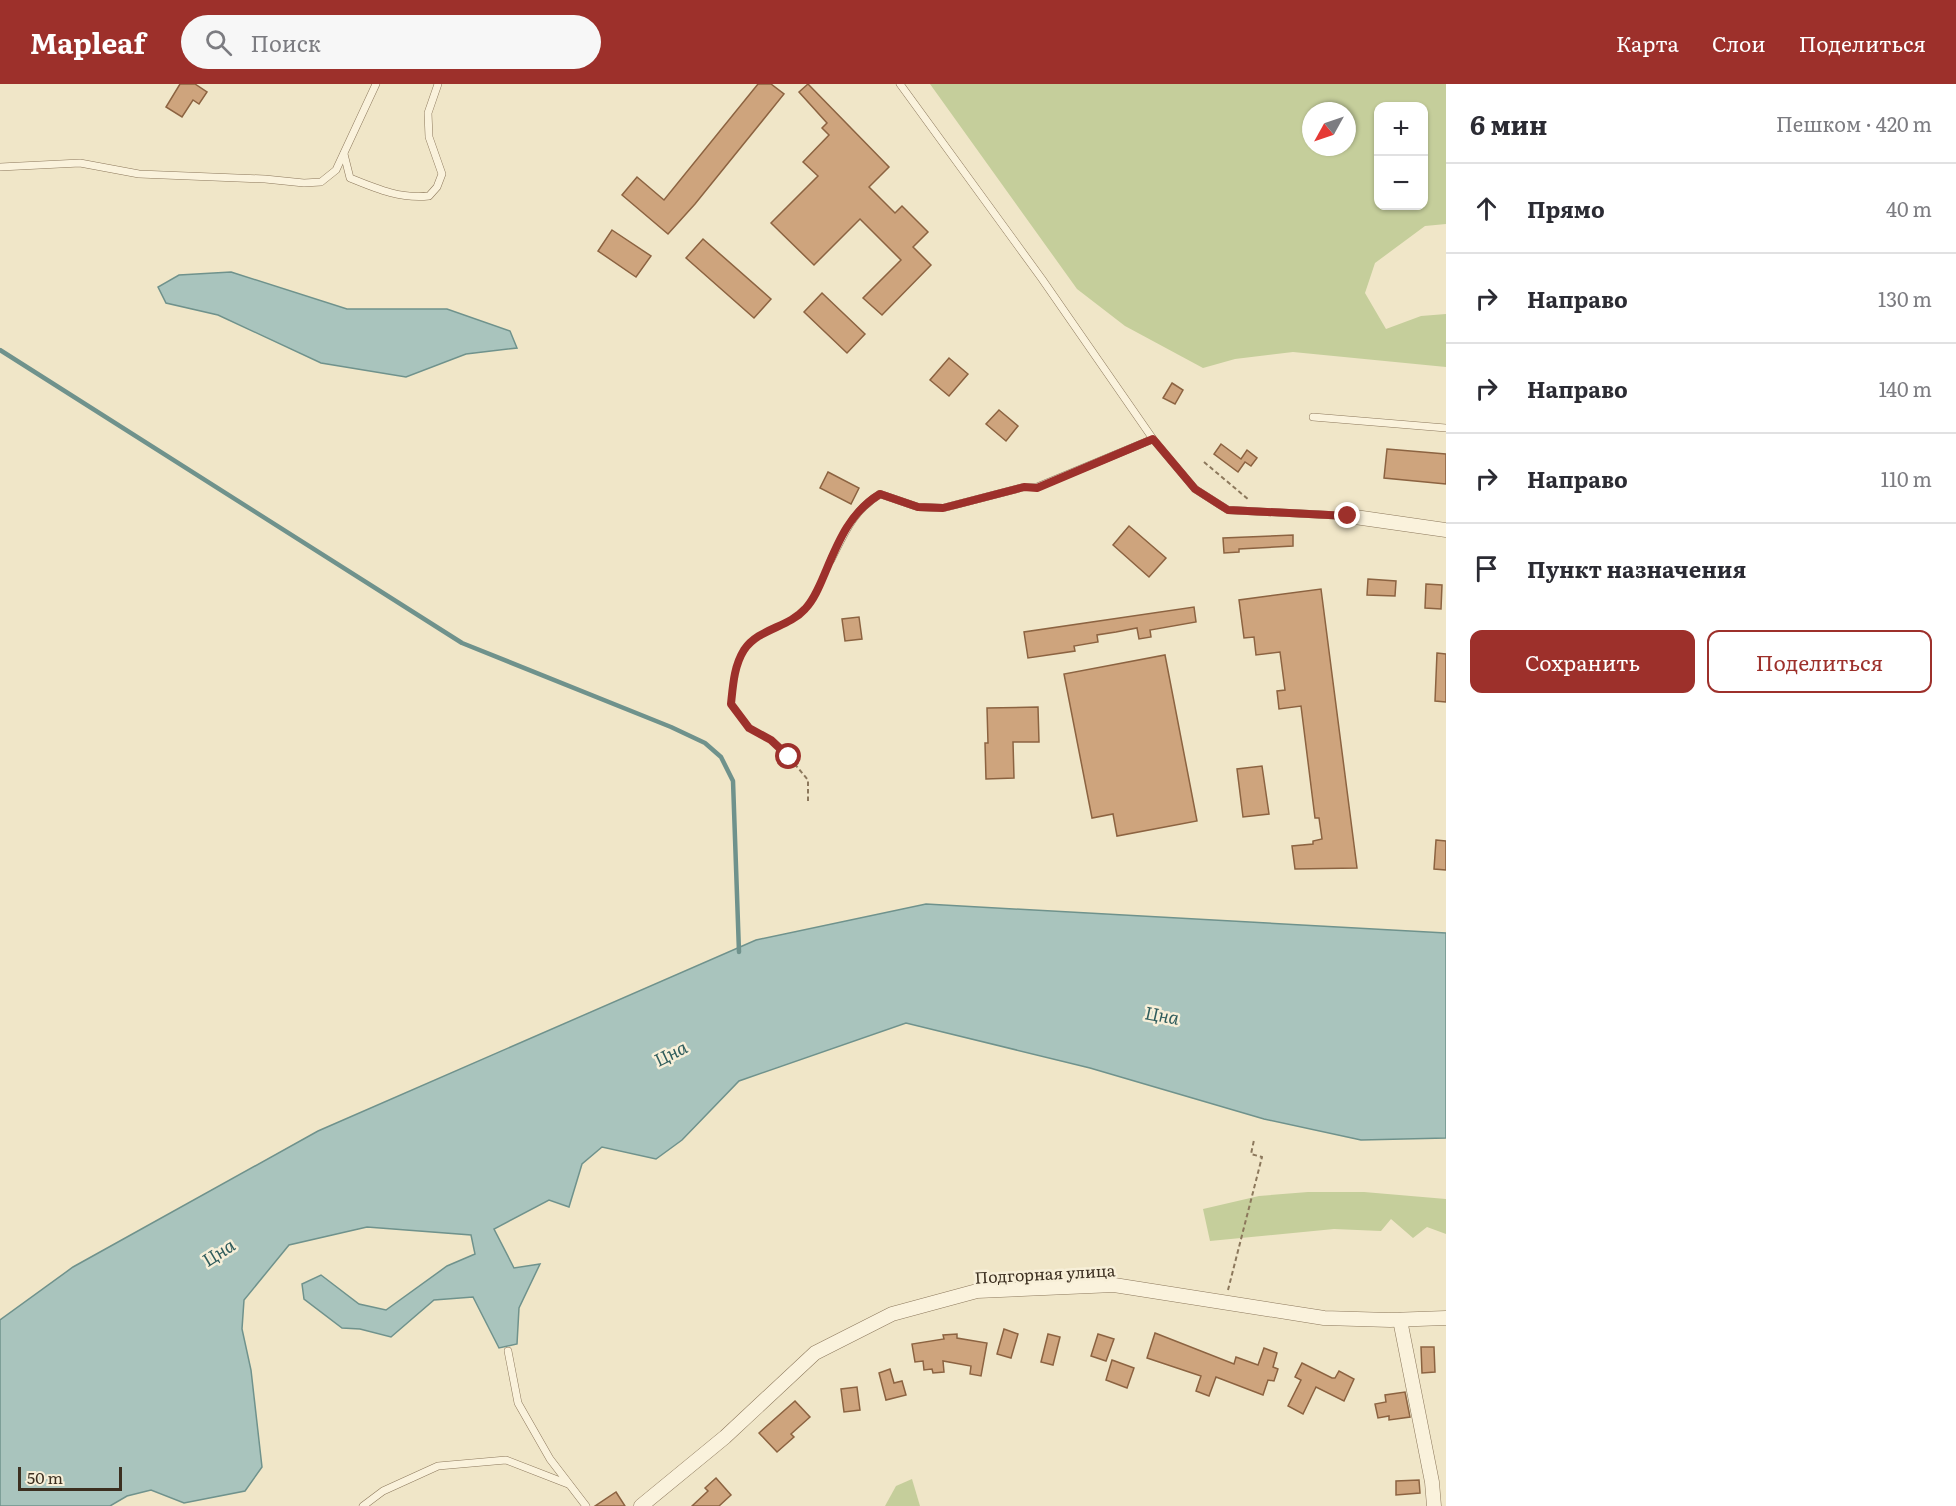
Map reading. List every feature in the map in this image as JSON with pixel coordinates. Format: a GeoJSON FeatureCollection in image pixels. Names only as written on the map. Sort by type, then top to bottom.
{"type":"FeatureCollection","features":[{"type":"Feature","properties":{"kind":"street"},"geometry":{"type":"LineString","coordinates":[[1348,516],[1446,530]]}},
{"type":"Feature","properties":{"kind":"street","name":"Подгорная улица"},"geometry":{"type":"LineString","coordinates":[[641,1506],[725,1437],[815,1353],[892,1314],[977,1292],[1114,1285],[1324,1318],[1400,1320],[1446,1318]]}},
{"type":"Feature","properties":{"kind":"street"},"geometry":{"type":"LineString","coordinates":[[1400,1320],[1432,1482],[1434,1506]]}},
{"type":"Feature","properties":{"kind":"lane"},"geometry":{"type":"LineString","coordinates":[[0,167],[80,163],[139,174],[321,182],[336,170],[376,84]]}},
{"type":"Feature","properties":{"kind":"lane"},"geometry":{"type":"LineString","coordinates":[[344,154],[350,178],[391,195],[412,198],[429,196],[437,187],[442,174],[429,137],[428,113],[438,84]]}},
{"type":"Feature","properties":{"kind":"lane"},"geometry":{"type":"LineString","coordinates":[[900,84],[1042,279],[1153,439],[1195,489],[1228,510],[1348,516]]}},
{"type":"Feature","properties":{"kind":"lane"},"geometry":{"type":"LineString","coordinates":[[1313,417],[1446,428]]}},
{"type":"Feature","properties":{"kind":"lane"},"geometry":{"type":"LineString","coordinates":[[831,560],[852,517],[880,494],[918,507],[943,508],[1024,487],[1037,488],[1153,439]]}},
{"type":"Feature","properties":{"kind":"lane"},"geometry":{"type":"LineString","coordinates":[[508,1351],[518,1403],[550,1459],[585,1506]]}},
{"type":"Feature","properties":{"kind":"lane"},"geometry":{"type":"LineString","coordinates":[[363,1506],[382,1491],[438,1466],[506,1461],[568,1484]]}},
{"type":"Feature","properties":{"kind":"path"},"geometry":{"type":"LineString","coordinates":[[1204,462],[1263,512]]}},
{"type":"Feature","properties":{"kind":"path"},"geometry":{"type":"LineString","coordinates":[[808,801],[808,780],[771,740],[749,728],[731,704],[735,672],[744,650],[757,636],[791,620],[805,609],[819,587],[831,560]]}},
{"type":"Feature","properties":{"kind":"path"},"geometry":{"type":"LineString","coordinates":[[1224,1302],[1262,1156],[1251,1154],[1254,1140]]}},
{"type":"Feature","properties":{"kind":"green space"},"geometry":{"type":"Polygon","coordinates":[[[930,84],[1446,84],[1446,224],[1425,226],[1375,263],[1365,293],[1386,329],[1421,316],[1446,314],[1446,367],[1293,352],[1235,359],[1203,368],[1125,326],[1077,289],[930,84]]]}},
{"type":"Feature","properties":{"kind":"green space"},"geometry":{"type":"Polygon","coordinates":[[[1308,1192],[1364,1192],[1446,1199],[1446,1234],[1427,1227],[1413,1238],[1391,1219],[1381,1231],[1334,1229],[1210,1241],[1203,1209],[1259,1196],[1308,1192]]]}},
{"type":"Feature","properties":{"kind":"green space"},"geometry":{"type":"Polygon","coordinates":[[[912,1479],[920,1506],[885,1506],[896,1486],[912,1479]]]}},
{"type":"Feature","properties":{"kind":"water"},"geometry":{"type":"Polygon","coordinates":[[[231,272],[347,309],[447,309],[510,331],[517,348],[466,354],[406,377],[321,363],[218,315],[166,303],[158,287],[179,275],[231,272]]]}},
{"type":"Feature","properties":{"kind":"water","name":"Цна"},"geometry":{"type":"Polygon","coordinates":[[[926,904],[1446,933],[1446,1138],[1361,1140],[1264,1119],[1090,1068],[906,1023],[739,1081],[682,1140],[656,1159],[602,1147],[582,1164],[569,1207],[549,1200],[494,1229],[514,1268],[540,1264],[519,1308],[517,1344],[499,1348],[473,1297],[434,1300],[391,1337],[360,1329],[342,1328],[304,1299],[302,1284],[321,1275],[359,1304],[386,1310],[447,1266],[475,1254],[471,1235],[367,1227],[289,1245],[244,1300],[242,1329],[251,1370],[262,1467],[245,1491],[184,1503],[151,1490],[127,1496],[110,1506],[0,1506],[0,1320],[73,1267],[318,1131],[756,940],[926,904]]]}},
{"type":"Feature","properties":{"kind":"building"},"geometry":{"type":"Polygon","coordinates":[[[180,84],[195,84],[207,92],[199,104],[193,100],[182,117],[166,107],[180,84]]]}},
{"type":"Feature","properties":{"kind":"building"},"geometry":{"type":"Polygon","coordinates":[[[758,84],[771,84],[784,94],[668,234],[622,195],[637,177],[664,200],[758,84]]]}},
{"type":"Feature","properties":{"kind":"building"},"geometry":{"type":"Polygon","coordinates":[[[808,84],[889,167],[869,187],[895,213],[902,206],[928,232],[913,247],[931,265],[882,315],[863,298],[901,260],[860,219],[814,265],[771,223],[818,176],[803,162],[829,135],[822,128],[827,123],[799,92],[808,84]]]}},
{"type":"Feature","properties":{"kind":"building"},"geometry":{"type":"Polygon","coordinates":[[[612,230],[651,256],[636,277],[598,251],[612,230]]]}},
{"type":"Feature","properties":{"kind":"building"},"geometry":{"type":"Polygon","coordinates":[[[703,239],[771,299],[754,318],[686,258],[703,239]]]}},
{"type":"Feature","properties":{"kind":"building"},"geometry":{"type":"Polygon","coordinates":[[[822,293],[865,334],[847,353],[804,312],[822,293]]]}},
{"type":"Feature","properties":{"kind":"building"},"geometry":{"type":"Polygon","coordinates":[[[949,358],[968,374],[949,396],[930,380],[949,358]]]}},
{"type":"Feature","properties":{"kind":"building"},"geometry":{"type":"Polygon","coordinates":[[[1172,383],[1183,390],[1175,404],[1163,398],[1172,383]]]}},
{"type":"Feature","properties":{"kind":"building"},"geometry":{"type":"Polygon","coordinates":[[[999,410],[1018,426],[1006,441],[986,424],[999,410]]]}},
{"type":"Feature","properties":{"kind":"building"},"geometry":{"type":"Polygon","coordinates":[[[1221,444],[1241,459],[1247,450],[1257,458],[1251,466],[1245,462],[1238,472],[1214,454],[1221,444]]]}},
{"type":"Feature","properties":{"kind":"building"},"geometry":{"type":"Polygon","coordinates":[[[1387,449],[1446,454],[1446,484],[1384,478],[1387,449]]]}},
{"type":"Feature","properties":{"kind":"building"},"geometry":{"type":"Polygon","coordinates":[[[828,472],[859,488],[851,504],[820,488],[828,472]]]}},
{"type":"Feature","properties":{"kind":"building"},"geometry":{"type":"Polygon","coordinates":[[[1129,526],[1166,558],[1149,577],[1113,545],[1129,526]]]}},
{"type":"Feature","properties":{"kind":"building"},"geometry":{"type":"Polygon","coordinates":[[[1293,535],[1293,546],[1239,549],[1239,552],[1224,553],[1223,538],[1293,535]]]}},
{"type":"Feature","properties":{"kind":"building"},"geometry":{"type":"Polygon","coordinates":[[[1368,579],[1396,581],[1395,596],[1367,595],[1368,579]]]}},
{"type":"Feature","properties":{"kind":"building"},"geometry":{"type":"Polygon","coordinates":[[[1426,584],[1442,585],[1441,609],[1425,608],[1426,584]]]}},
{"type":"Feature","properties":{"kind":"building"},"geometry":{"type":"Polygon","coordinates":[[[1321,589],[1357,868],[1295,869],[1292,846],[1313,844],[1313,841],[1322,839],[1319,818],[1315,818],[1301,706],[1279,709],[1277,691],[1285,690],[1280,652],[1256,655],[1254,637],[1244,638],[1239,600],[1321,589]]]}},
{"type":"Feature","properties":{"kind":"building"},"geometry":{"type":"Polygon","coordinates":[[[1194,607],[1196,622],[1150,630],[1151,637],[1139,639],[1137,628],[1097,635],[1098,642],[1074,646],[1075,651],[1028,658],[1024,632],[1194,607]]]}},
{"type":"Feature","properties":{"kind":"building"},"geometry":{"type":"Polygon","coordinates":[[[859,617],[862,639],[845,641],[842,619],[859,617]]]}},
{"type":"Feature","properties":{"kind":"building"},"geometry":{"type":"Polygon","coordinates":[[[1437,653],[1446,654],[1446,702],[1435,701],[1437,653]]]}},
{"type":"Feature","properties":{"kind":"building"},"geometry":{"type":"Polygon","coordinates":[[[1165,655],[1197,821],[1117,836],[1113,814],[1092,818],[1064,674],[1165,655]]]}},
{"type":"Feature","properties":{"kind":"building"},"geometry":{"type":"Polygon","coordinates":[[[1038,707],[1039,742],[1013,742],[1014,778],[986,779],[987,708],[1038,707]]]}},
{"type":"Feature","properties":{"kind":"building"},"geometry":{"type":"Polygon","coordinates":[[[1262,766],[1269,814],[1243,817],[1237,769],[1262,766]]]}},
{"type":"Feature","properties":{"kind":"building"},"geometry":{"type":"Polygon","coordinates":[[[1436,840],[1446,841],[1446,870],[1434,869],[1436,840]]]}},
{"type":"Feature","properties":{"kind":"building"},"geometry":{"type":"Polygon","coordinates":[[[1004,1329],[1018,1334],[1011,1358],[997,1354],[1004,1329]]]}},
{"type":"Feature","properties":{"kind":"building"},"geometry":{"type":"Polygon","coordinates":[[[1155,1333],[1234,1364],[1236,1357],[1258,1365],[1264,1348],[1277,1353],[1273,1367],[1278,1369],[1274,1381],[1268,1380],[1263,1395],[1216,1377],[1209,1396],[1196,1391],[1201,1376],[1147,1358],[1155,1333]]]}},
{"type":"Feature","properties":{"kind":"building"},"geometry":{"type":"Polygon","coordinates":[[[957,1334],[957,1338],[987,1343],[981,1376],[970,1374],[971,1366],[943,1361],[944,1372],[933,1373],[932,1369],[924,1370],[923,1361],[915,1362],[912,1344],[944,1339],[943,1335],[957,1334]]]}},
{"type":"Feature","properties":{"kind":"building"},"geometry":{"type":"Polygon","coordinates":[[[1048,1334],[1060,1337],[1053,1365],[1041,1362],[1048,1334]]]}},
{"type":"Feature","properties":{"kind":"building"},"geometry":{"type":"Polygon","coordinates":[[[1098,1334],[1114,1339],[1106,1361],[1091,1356],[1098,1334]]]}},
{"type":"Feature","properties":{"kind":"building"},"geometry":{"type":"Polygon","coordinates":[[[1421,1347],[1434,1347],[1435,1372],[1422,1373],[1421,1347]]]}},
{"type":"Feature","properties":{"kind":"building"},"geometry":{"type":"Polygon","coordinates":[[[1112,1360],[1134,1368],[1127,1388],[1106,1380],[1112,1360]]]}},
{"type":"Feature","properties":{"kind":"building"},"geometry":{"type":"Polygon","coordinates":[[[1302,1363],[1332,1378],[1335,1378],[1339,1371],[1354,1379],[1344,1401],[1316,1387],[1303,1414],[1288,1406],[1301,1380],[1295,1377],[1302,1363]]]}},
{"type":"Feature","properties":{"kind":"building"},"geometry":{"type":"Polygon","coordinates":[[[890,1369],[894,1383],[902,1381],[906,1395],[886,1400],[879,1373],[890,1369]]]}},
{"type":"Feature","properties":{"kind":"building"},"geometry":{"type":"Polygon","coordinates":[[[857,1387],[860,1410],[844,1412],[841,1389],[857,1387]]]}},
{"type":"Feature","properties":{"kind":"building"},"geometry":{"type":"Polygon","coordinates":[[[1405,1392],[1410,1417],[1389,1420],[1389,1416],[1378,1418],[1375,1404],[1386,1402],[1385,1395],[1405,1392]]]}},
{"type":"Feature","properties":{"kind":"building"},"geometry":{"type":"Polygon","coordinates":[[[795,1401],[810,1417],[791,1434],[794,1437],[777,1452],[759,1433],[795,1401]]]}},
{"type":"Feature","properties":{"kind":"building"},"geometry":{"type":"Polygon","coordinates":[[[716,1478],[731,1495],[719,1506],[692,1506],[708,1491],[705,1488],[716,1478]]]}},
{"type":"Feature","properties":{"kind":"building"},"geometry":{"type":"Polygon","coordinates":[[[1419,1480],[1420,1493],[1396,1495],[1396,1481],[1419,1480]]]}},
{"type":"Feature","properties":{"kind":"building"},"geometry":{"type":"Polygon","coordinates":[[[616,1492],[625,1506],[595,1506],[616,1492]]]}},
{"type":"Feature","properties":{"kind":"waterway"},"geometry":{"type":"LineString","coordinates":[[0,350],[462,643],[671,727],[705,743],[721,757],[733,781],[739,952]]}},
{"type":"Feature","properties":{"kind":"route"},"geometry":{"type":"LineString","coordinates":[[789,757],[771,740],[749,728],[731,704],[735,672],[744,650],[757,636],[791,620],[805,609],[819,587],[852,517],[880,494],[918,507],[943,508],[1024,487],[1037,488],[1089,464],[1153,439],[1195,489],[1228,510],[1348,516]]}}]}
